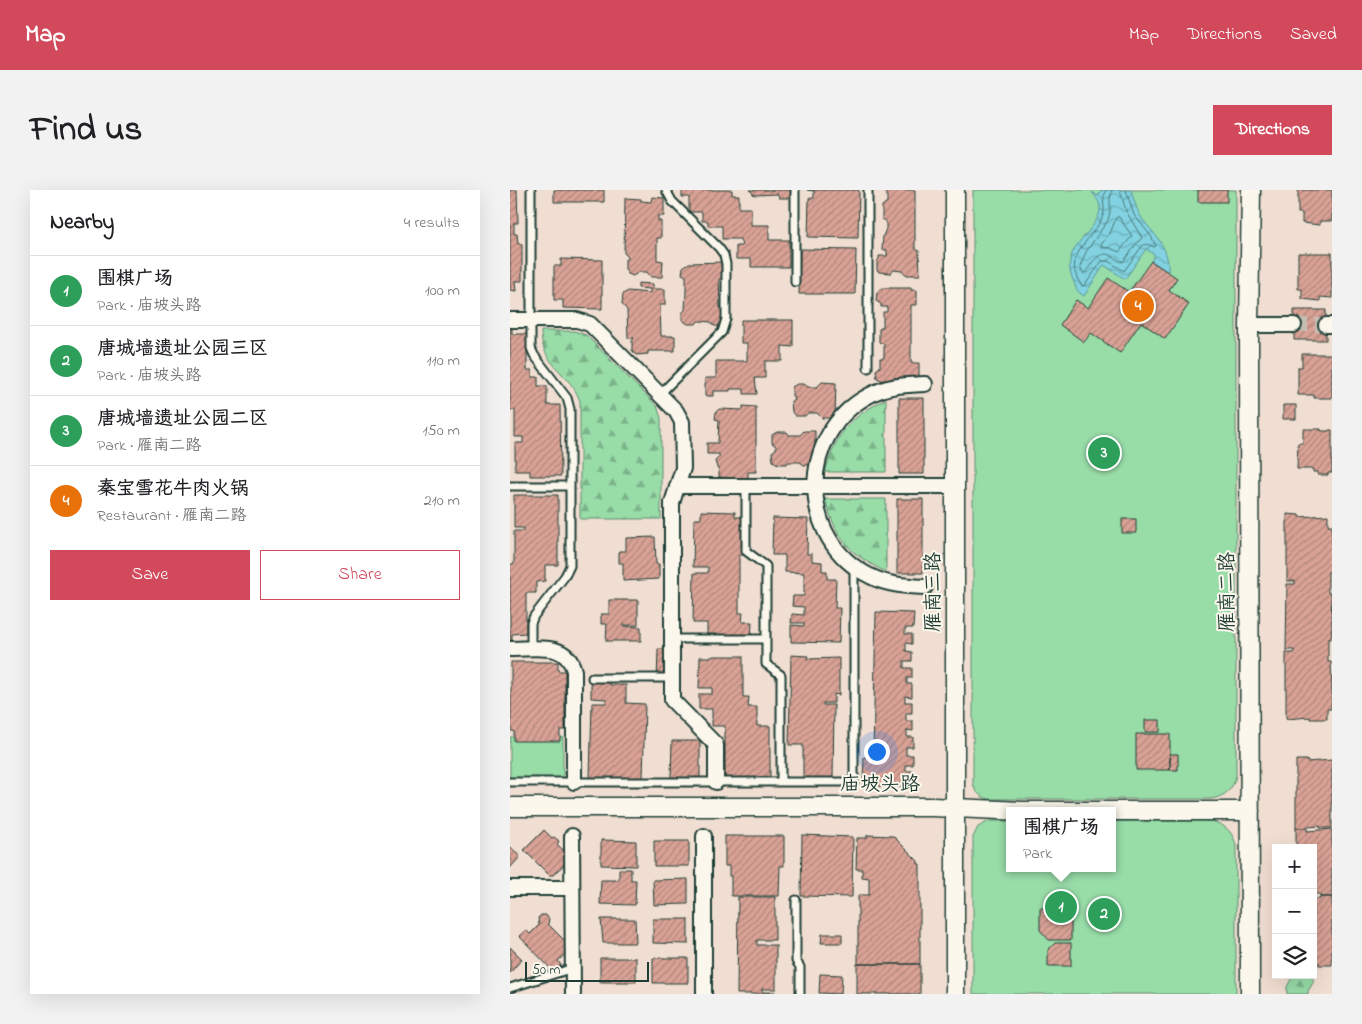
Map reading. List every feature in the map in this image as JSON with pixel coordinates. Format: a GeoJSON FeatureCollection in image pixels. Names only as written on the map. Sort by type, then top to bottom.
{"type":"FeatureCollection","features":[{"type":"Feature","properties":{"kind":"street","name":"雁南三路"},"geometry":{"type":"LineString","coordinates":[[956,190],[956,994]]}},
{"type":"Feature","properties":{"kind":"street","name":"雁南二路"},"geometry":{"type":"LineString","coordinates":[[1250,994],[1249,325],[1251,190]]}},
{"type":"Feature","properties":{"kind":"street"},"geometry":{"type":"LineString","coordinates":[[510,320],[577,320],[590,324],[679,414],[682,422],[683,468],[672,503],[672,700],[716,745],[716,782]]}},
{"type":"Feature","properties":{"kind":"street"},"geometry":{"type":"LineString","coordinates":[[1249,325],[1294,325]]}},
{"type":"Feature","properties":{"kind":"street"},"geometry":{"type":"LineString","coordinates":[[925,384],[896,385],[870,394],[847,410],[829,432],[818,458],[814,486],[818,513],[829,539],[847,561],[870,577],[896,586],[925,587]]}},
{"type":"Feature","properties":{"kind":"street"},"geometry":{"type":"LineString","coordinates":[[677,486],[956,486]]}},
{"type":"Feature","properties":{"kind":"street"},"geometry":{"type":"LineString","coordinates":[[510,649],[551,649],[567,655],[572,662],[574,671],[574,782]]}},
{"type":"Feature","properties":{"kind":"street","name":"庙坡头路"},"geometry":{"type":"LineString","coordinates":[[510,807],[956,808],[1006,810]]}},
{"type":"Feature","properties":{"kind":"street","name":"庙坡头路"},"geometry":{"type":"LineString","coordinates":[[1116,811],[1250,811]]}},
{"type":"Feature","properties":{"kind":"street"},"geometry":{"type":"LineString","coordinates":[[572,836],[573,994]]}},
{"type":"Feature","properties":{"kind":"street"},"geometry":{"type":"LineString","coordinates":[[704,836],[704,994]]}},
{"type":"Feature","properties":{"kind":"street"},"geometry":{"type":"LineString","coordinates":[[510,888],[572,888]]}},
{"type":"Feature","properties":{"kind":"lane"},"geometry":{"type":"LineString","coordinates":[[531,190],[532,348],[534,355],[565,395],[570,405],[570,566],[565,576],[534,616],[531,649]]}},
{"type":"Feature","properties":{"kind":"lane"},"geometry":{"type":"LineString","coordinates":[[660,394],[719,335],[724,328],[726,319],[726,264],[724,255],[672,201],[666,190]]}},
{"type":"Feature","properties":{"kind":"lane"},"geometry":{"type":"LineString","coordinates":[[795,190],[795,282]]}},
{"type":"Feature","properties":{"kind":"lane"},"geometry":{"type":"LineString","coordinates":[[868,190],[868,368]]}},
{"type":"Feature","properties":{"kind":"lane"},"geometry":{"type":"LineString","coordinates":[[510,486],[570,486]]}},
{"type":"Feature","properties":{"kind":"lane"},"geometry":{"type":"LineString","coordinates":[[746,486],[746,551],[766,566],[766,664],[781,675],[781,782]]}},
{"type":"Feature","properties":{"kind":"lane"},"geometry":{"type":"LineString","coordinates":[[510,782],[854,782],[854,567]]}},
{"type":"Feature","properties":{"kind":"lane"},"geometry":{"type":"LineString","coordinates":[[672,639],[766,639]]}},
{"type":"Feature","properties":{"kind":"lane"},"geometry":{"type":"LineString","coordinates":[[592,678],[672,678]]}},
{"type":"Feature","properties":{"kind":"lane"},"geometry":{"type":"LineString","coordinates":[[796,900],[796,961],[800,967],[800,994]]}},
{"type":"Feature","properties":{"kind":"lane"},"geometry":{"type":"LineString","coordinates":[[510,988],[573,968]]}},
{"type":"Feature","properties":{"kind":"green space"},"geometry":{"type":"Polygon","coordinates":[[[973,190],[1236,190],[1236,776],[1233,785],[1220,796],[1211,799],[989,799],[978,794],[974,786],[973,190]]]}},
{"type":"Feature","properties":{"kind":"green space"},"geometry":{"type":"Polygon","coordinates":[[[541,331],[574,331],[586,335],[657,406],[661,418],[661,519],[580,519],[580,401],[570,383],[546,353],[542,343],[541,331]]]}},
{"type":"Feature","properties":{"kind":"green space"},"geometry":{"type":"Polygon","coordinates":[[[886,399],[886,472],[825,472],[834,446],[846,428],[863,413],[886,399]]]}},
{"type":"Feature","properties":{"kind":"green space"},"geometry":{"type":"Polygon","coordinates":[[[825,499],[886,499],[886,572],[862,558],[846,544],[834,525],[825,499]]]}},
{"type":"Feature","properties":{"kind":"green space"},"geometry":{"type":"Polygon","coordinates":[[[510,737],[563,737],[563,779],[510,779],[510,737]]]}},
{"type":"Feature","properties":{"kind":"green space"},"geometry":{"type":"Polygon","coordinates":[[[989,821],[1006,821],[1006,872],[1116,872],[1116,821],[1211,821],[1225,827],[1231,833],[1236,846],[1236,994],[973,994],[973,837],[978,827],[989,821]]]}},
{"type":"Feature","properties":{"kind":"green space"},"geometry":{"type":"Polygon","coordinates":[[[1291,979],[1313,979],[1314,981],[1308,994],[1287,994],[1287,987],[1291,979]]]}},
{"type":"Feature","properties":{"kind":"water"},"geometry":{"type":"Polygon","coordinates":[[[1102,190],[1131,190],[1141,217],[1161,243],[1167,256],[1168,272],[1151,261],[1155,255],[1146,249],[1125,279],[1104,265],[1084,296],[1078,291],[1073,280],[1070,268],[1071,257],[1075,248],[1099,215],[1100,206],[1092,192],[1098,196],[1102,190]]]}},
{"type":"Feature","properties":{"kind":"building"},"geometry":{"type":"Polygon","coordinates":[[[510,190],[517,190],[518,223],[514,223],[514,234],[517,234],[518,244],[522,244],[522,281],[515,281],[516,291],[510,290],[510,190]]]}},
{"type":"Feature","properties":{"kind":"building"},"geometry":{"type":"Polygon","coordinates":[[[554,190],[604,190],[604,202],[554,202],[554,190]]]}},
{"type":"Feature","properties":{"kind":"building"},"geometry":{"type":"Polygon","coordinates":[[[682,190],[732,190],[732,195],[739,195],[739,208],[751,208],[751,225],[769,225],[769,240],[789,240],[789,267],[751,267],[751,259],[736,259],[736,246],[742,246],[740,239],[722,239],[722,226],[708,226],[708,221],[702,221],[702,212],[689,212],[689,197],[682,197],[682,190]]]}},
{"type":"Feature","properties":{"kind":"building"},"geometry":{"type":"Polygon","coordinates":[[[750,190],[791,190],[790,198],[779,198],[778,194],[754,195],[750,190]]]}},
{"type":"Feature","properties":{"kind":"building"},"geometry":{"type":"Polygon","coordinates":[[[807,190],[859,190],[858,238],[808,237],[809,198],[814,198],[814,191],[807,190]]]}},
{"type":"Feature","properties":{"kind":"building"},"geometry":{"type":"Polygon","coordinates":[[[883,190],[915,190],[915,248],[919,251],[920,275],[907,275],[902,271],[893,270],[891,273],[879,272],[877,270],[879,256],[887,256],[887,250],[882,250],[886,221],[882,219],[882,206],[887,202],[887,194],[883,190]]]}},
{"type":"Feature","properties":{"kind":"building"},"geometry":{"type":"Polygon","coordinates":[[[1198,190],[1227,190],[1227,202],[1198,202],[1198,190]]]}},
{"type":"Feature","properties":{"kind":"building"},"geometry":{"type":"Polygon","coordinates":[[[1298,190],[1332,190],[1332,221],[1320,221],[1320,225],[1302,223],[1302,213],[1298,213],[1298,190]]]}},
{"type":"Feature","properties":{"kind":"building"},"geometry":{"type":"Polygon","coordinates":[[[652,197],[664,198],[664,216],[658,216],[658,221],[661,221],[661,238],[657,238],[657,260],[663,261],[662,277],[651,277],[647,272],[639,272],[633,276],[628,274],[625,269],[625,259],[628,259],[628,257],[624,253],[625,198],[651,202],[652,197]]]}},
{"type":"Feature","properties":{"kind":"building"},"geometry":{"type":"Polygon","coordinates":[[[800,249],[856,250],[855,294],[799,294],[800,249]]]}},
{"type":"Feature","properties":{"kind":"building"},"geometry":{"type":"Polygon","coordinates":[[[1298,253],[1332,253],[1332,298],[1320,297],[1320,301],[1302,299],[1302,289],[1298,289],[1298,253]]]}},
{"type":"Feature","properties":{"kind":"building"},"geometry":{"type":"Polygon","coordinates":[[[561,259],[602,260],[602,309],[563,308],[563,300],[554,300],[554,266],[561,266],[561,259]]]}},
{"type":"Feature","properties":{"kind":"building"},"geometry":{"type":"Polygon","coordinates":[[[1151,261],[1177,278],[1169,290],[1189,304],[1165,339],[1141,322],[1120,353],[1091,333],[1084,342],[1060,325],[1076,300],[1088,308],[1108,278],[1129,292],[1151,261]]]}},
{"type":"Feature","properties":{"kind":"building"},"geometry":{"type":"Polygon","coordinates":[[[724,262],[724,279],[719,279],[720,308],[724,308],[724,326],[714,326],[711,322],[700,321],[696,324],[688,324],[682,320],[682,313],[685,310],[686,291],[686,276],[682,274],[683,267],[689,263],[724,262]]]}},
{"type":"Feature","properties":{"kind":"building"},"geometry":{"type":"Polygon","coordinates":[[[638,283],[653,284],[653,289],[665,289],[665,305],[660,305],[661,336],[675,336],[675,351],[648,351],[648,354],[636,355],[632,350],[634,338],[628,338],[627,310],[622,304],[623,294],[628,291],[650,293],[650,289],[638,288],[638,283]]]}},
{"type":"Feature","properties":{"kind":"building"},"geometry":{"type":"Polygon","coordinates":[[[882,288],[911,288],[911,290],[917,290],[917,305],[911,305],[911,363],[919,363],[919,381],[894,378],[894,382],[885,382],[877,378],[876,370],[880,367],[880,358],[884,358],[884,344],[879,342],[879,329],[883,327],[883,312],[887,312],[887,307],[881,307],[881,304],[876,301],[877,292],[882,288]]]}},
{"type":"Feature","properties":{"kind":"building"},"geometry":{"type":"Polygon","coordinates":[[[1294,310],[1326,310],[1326,340],[1294,340],[1294,310]]]}},
{"type":"Feature","properties":{"kind":"building"},"geometry":{"type":"Polygon","coordinates":[[[741,320],[793,320],[793,347],[782,346],[782,361],[765,361],[765,378],[755,378],[757,394],[744,394],[744,389],[730,389],[730,391],[713,391],[713,396],[705,396],[705,378],[716,378],[716,361],[747,361],[747,343],[741,343],[741,320]]]}},
{"type":"Feature","properties":{"kind":"building"},"geometry":{"type":"Polygon","coordinates":[[[510,325],[512,325],[512,334],[527,334],[527,370],[532,370],[532,377],[538,377],[538,386],[547,386],[547,405],[560,405],[561,476],[530,476],[530,471],[515,471],[515,443],[523,443],[523,437],[515,437],[515,410],[510,410],[510,325]]]}},
{"type":"Feature","properties":{"kind":"building"},"geometry":{"type":"Polygon","coordinates":[[[1302,354],[1332,354],[1332,398],[1314,398],[1314,395],[1298,395],[1298,367],[1302,367],[1302,354]]]}},
{"type":"Feature","properties":{"kind":"building"},"geometry":{"type":"Polygon","coordinates":[[[822,382],[836,383],[835,418],[822,418],[817,413],[795,416],[792,412],[791,401],[794,401],[795,397],[792,396],[792,387],[797,384],[804,384],[808,387],[817,387],[822,382]]]}},
{"type":"Feature","properties":{"kind":"building"},"geometry":{"type":"Polygon","coordinates":[[[899,398],[924,398],[924,474],[899,474],[899,398]]]}},
{"type":"Feature","properties":{"kind":"building"},"geometry":{"type":"Polygon","coordinates":[[[1283,405],[1296,405],[1296,419],[1283,419],[1283,405]]]}},
{"type":"Feature","properties":{"kind":"building"},"geometry":{"type":"Polygon","coordinates":[[[743,406],[756,407],[756,472],[748,472],[748,479],[719,477],[719,469],[715,461],[719,454],[707,454],[707,443],[718,443],[719,420],[715,419],[716,412],[719,409],[743,410],[743,406]]]}},
{"type":"Feature","properties":{"kind":"building"},"geometry":{"type":"Polygon","coordinates":[[[1303,429],[1332,430],[1332,473],[1318,475],[1318,472],[1313,472],[1313,469],[1297,469],[1298,443],[1303,443],[1303,429]]]}},
{"type":"Feature","properties":{"kind":"building"},"geometry":{"type":"Polygon","coordinates":[[[804,431],[815,431],[815,465],[804,465],[800,462],[781,464],[773,461],[772,452],[776,449],[776,446],[772,443],[772,435],[777,432],[787,432],[789,435],[800,435],[804,431]]]}},
{"type":"Feature","properties":{"kind":"building"},"geometry":{"type":"Polygon","coordinates":[[[514,495],[558,495],[558,565],[545,565],[545,581],[536,582],[536,593],[526,593],[526,633],[512,634],[512,644],[510,644],[510,564],[514,564],[514,531],[524,531],[524,528],[514,528],[514,495]]]}},
{"type":"Feature","properties":{"kind":"building"},"geometry":{"type":"Polygon","coordinates":[[[897,499],[923,499],[923,573],[897,573],[897,499]]]}},
{"type":"Feature","properties":{"kind":"building"},"geometry":{"type":"Polygon","coordinates":[[[701,511],[735,512],[735,517],[743,517],[743,555],[739,555],[739,613],[743,613],[742,622],[752,622],[751,642],[707,641],[707,623],[693,623],[694,573],[708,573],[708,567],[693,567],[694,519],[701,519],[701,511]]]}},
{"type":"Feature","properties":{"kind":"building"},"geometry":{"type":"Polygon","coordinates":[[[1287,514],[1299,515],[1299,517],[1328,515],[1328,525],[1332,525],[1332,572],[1328,572],[1328,593],[1331,593],[1332,624],[1331,639],[1328,639],[1328,662],[1331,662],[1332,693],[1331,709],[1327,709],[1327,719],[1310,719],[1310,717],[1286,719],[1286,653],[1294,653],[1294,650],[1286,650],[1287,584],[1295,584],[1295,581],[1287,581],[1287,514]]]}},
{"type":"Feature","properties":{"kind":"building"},"geometry":{"type":"Polygon","coordinates":[[[773,518],[808,519],[807,554],[812,554],[812,561],[822,562],[822,571],[827,571],[827,579],[836,579],[835,608],[840,608],[839,643],[791,642],[791,625],[804,626],[804,623],[791,623],[792,614],[804,615],[804,607],[792,606],[793,596],[804,596],[804,573],[785,572],[785,555],[772,555],[773,518]]]}},
{"type":"Feature","properties":{"kind":"building"},"geometry":{"type":"Polygon","coordinates":[[[1122,519],[1136,519],[1136,533],[1122,533],[1122,519]]]}},
{"type":"Feature","properties":{"kind":"building"},"geometry":{"type":"Polygon","coordinates":[[[655,537],[656,564],[659,564],[659,579],[623,581],[623,563],[619,563],[619,551],[626,551],[626,538],[655,537]]]}},
{"type":"Feature","properties":{"kind":"building"},"geometry":{"type":"Polygon","coordinates":[[[609,600],[638,600],[638,625],[623,626],[641,627],[641,641],[606,641],[607,624],[601,624],[601,614],[609,614],[609,600]]]}},
{"type":"Feature","properties":{"kind":"building"},"geometry":{"type":"Polygon","coordinates":[[[876,612],[914,613],[913,628],[905,628],[905,634],[912,634],[912,644],[906,643],[906,651],[912,652],[912,661],[904,661],[904,668],[912,668],[912,678],[907,678],[907,684],[912,684],[912,697],[905,696],[905,702],[912,702],[912,713],[906,713],[906,721],[913,721],[913,731],[907,730],[907,737],[913,737],[913,747],[906,747],[906,755],[913,755],[913,765],[906,765],[906,771],[914,771],[913,787],[874,786],[874,782],[863,782],[864,757],[873,757],[876,612]]]}},
{"type":"Feature","properties":{"kind":"building"},"geometry":{"type":"Polygon","coordinates":[[[658,649],[671,649],[670,682],[657,681],[658,649]]]}},
{"type":"Feature","properties":{"kind":"building"},"geometry":{"type":"Polygon","coordinates":[[[791,655],[808,656],[807,659],[839,658],[839,695],[834,694],[834,703],[823,703],[823,705],[834,705],[833,779],[803,779],[803,745],[789,745],[791,655]]]}},
{"type":"Feature","properties":{"kind":"building"},"geometry":{"type":"Polygon","coordinates":[[[743,656],[743,697],[749,697],[748,707],[757,707],[757,726],[770,726],[770,779],[725,779],[725,726],[712,726],[712,709],[699,709],[699,694],[712,694],[712,688],[699,688],[700,657],[743,656]]]}},
{"type":"Feature","properties":{"kind":"building"},"geometry":{"type":"Polygon","coordinates":[[[511,662],[558,662],[558,671],[565,671],[565,730],[560,730],[560,741],[514,741],[514,731],[511,731],[511,662]]]}},
{"type":"Feature","properties":{"kind":"building"},"geometry":{"type":"Polygon","coordinates":[[[591,682],[610,682],[610,685],[626,685],[626,703],[645,704],[643,779],[590,778],[592,703],[606,703],[606,699],[591,698],[591,682]]]}},
{"type":"Feature","properties":{"kind":"building"},"geometry":{"type":"Polygon","coordinates":[[[1145,720],[1160,720],[1160,732],[1145,732],[1145,720]]]}},
{"type":"Feature","properties":{"kind":"building"},"geometry":{"type":"Polygon","coordinates":[[[1136,734],[1170,734],[1170,770],[1136,770],[1136,734]]]}},
{"type":"Feature","properties":{"kind":"building"},"geometry":{"type":"Polygon","coordinates":[[[672,741],[700,741],[700,779],[671,778],[672,741]]]}},
{"type":"Feature","properties":{"kind":"building"},"geometry":{"type":"Polygon","coordinates":[[[1170,754],[1178,754],[1178,770],[1170,770],[1170,754]]]}},
{"type":"Feature","properties":{"kind":"building"},"geometry":{"type":"Polygon","coordinates":[[[1296,760],[1307,760],[1307,762],[1332,760],[1332,828],[1320,828],[1320,826],[1296,828],[1296,760]]]}},
{"type":"Feature","properties":{"kind":"building"},"geometry":{"type":"Polygon","coordinates":[[[1296,828],[1307,828],[1307,831],[1332,829],[1332,897],[1320,897],[1320,894],[1317,894],[1317,844],[1296,844],[1296,828]]]}},
{"type":"Feature","properties":{"kind":"building"},"geometry":{"type":"Polygon","coordinates":[[[544,830],[552,838],[554,837],[558,840],[557,844],[571,858],[553,875],[549,875],[524,850],[544,830]]]}},
{"type":"Feature","properties":{"kind":"building"},"geometry":{"type":"Polygon","coordinates":[[[802,835],[853,837],[852,897],[801,896],[802,835]]]}},
{"type":"Feature","properties":{"kind":"building"},"geometry":{"type":"Polygon","coordinates":[[[867,835],[893,836],[920,864],[920,964],[858,964],[858,895],[869,895],[869,878],[862,877],[862,869],[856,869],[857,838],[867,838],[867,835]]]}},
{"type":"Feature","properties":{"kind":"building"},"geometry":{"type":"Polygon","coordinates":[[[725,836],[784,836],[784,866],[780,866],[779,896],[731,896],[729,866],[725,866],[725,836]]]}},
{"type":"Feature","properties":{"kind":"building"},"geometry":{"type":"Polygon","coordinates":[[[601,840],[636,841],[636,866],[601,865],[601,840]]]}},
{"type":"Feature","properties":{"kind":"building"},"geometry":{"type":"Polygon","coordinates":[[[654,841],[689,841],[689,866],[654,866],[654,841]]]}},
{"type":"Feature","properties":{"kind":"building"},"geometry":{"type":"Polygon","coordinates":[[[510,846],[520,857],[510,868],[510,846]]]}},
{"type":"Feature","properties":{"kind":"building"},"geometry":{"type":"Polygon","coordinates":[[[619,869],[631,869],[631,880],[636,880],[635,905],[600,904],[601,880],[619,880],[619,869]]]}},
{"type":"Feature","properties":{"kind":"building"},"geometry":{"type":"Polygon","coordinates":[[[688,879],[688,904],[654,905],[653,880],[688,879]]]}},
{"type":"Feature","properties":{"kind":"building"},"geometry":{"type":"Polygon","coordinates":[[[738,897],[775,897],[775,940],[757,940],[757,945],[776,945],[776,989],[762,989],[762,992],[775,992],[775,994],[737,994],[738,897]]]}},
{"type":"Feature","properties":{"kind":"building"},"geometry":{"type":"Polygon","coordinates":[[[1320,897],[1332,897],[1332,965],[1319,965],[1317,963],[1317,899],[1320,899],[1320,897]]]}},
{"type":"Feature","properties":{"kind":"building"},"geometry":{"type":"Polygon","coordinates":[[[1040,908],[1071,908],[1071,940],[1049,940],[1040,930],[1040,908]]]}},
{"type":"Feature","properties":{"kind":"building"},"geometry":{"type":"Polygon","coordinates":[[[541,915],[546,915],[549,919],[548,924],[572,948],[558,961],[561,965],[554,972],[519,936],[526,930],[530,934],[539,925],[538,918],[541,915]]]}},
{"type":"Feature","properties":{"kind":"building"},"geometry":{"type":"Polygon","coordinates":[[[601,919],[635,919],[636,943],[603,943],[601,919]]]}},
{"type":"Feature","properties":{"kind":"building"},"geometry":{"type":"Polygon","coordinates":[[[653,919],[688,919],[688,944],[653,943],[653,919]]]}},
{"type":"Feature","properties":{"kind":"building"},"geometry":{"type":"Polygon","coordinates":[[[822,934],[842,934],[842,943],[821,943],[822,934]]]}},
{"type":"Feature","properties":{"kind":"building"},"geometry":{"type":"Polygon","coordinates":[[[1055,943],[1071,943],[1071,966],[1048,966],[1048,950],[1055,943]]]}},
{"type":"Feature","properties":{"kind":"building"},"geometry":{"type":"Polygon","coordinates":[[[510,947],[522,959],[510,973],[510,947]]]}},
{"type":"Feature","properties":{"kind":"building"},"geometry":{"type":"Polygon","coordinates":[[[600,958],[636,958],[636,982],[600,982],[600,958]]]}},
{"type":"Feature","properties":{"kind":"building"},"geometry":{"type":"Polygon","coordinates":[[[653,958],[688,958],[688,983],[653,983],[653,958]]]}},
{"type":"Feature","properties":{"kind":"building"},"geometry":{"type":"Polygon","coordinates":[[[857,964],[920,964],[920,994],[857,994],[857,964]]]}},
{"type":"Feature","properties":{"kind":"building"},"geometry":{"type":"Polygon","coordinates":[[[820,974],[842,975],[841,994],[819,993],[820,974]]]}},
{"type":"Feature","properties":{"kind":"tunnel"},"geometry":{"type":"LineString","coordinates":[[1294,325],[1326,325]]}},
{"type":"Feature","properties":{"kind":"place","name":"秦宝雪花牛肉火锅"},"geometry":{"type":"Point","coordinates":[1138,306]}},
{"type":"Feature","properties":{"kind":"place","name":"唐城墙遗址公园二区"},"geometry":{"type":"Point","coordinates":[1104,453]}},
{"type":"Feature","properties":{"kind":"place","name":"围棋广场"},"geometry":{"type":"Point","coordinates":[1061,907]}},
{"type":"Feature","properties":{"kind":"place","name":"唐城墙遗址公园三区"},"geometry":{"type":"Point","coordinates":[1104,914]}}]}
